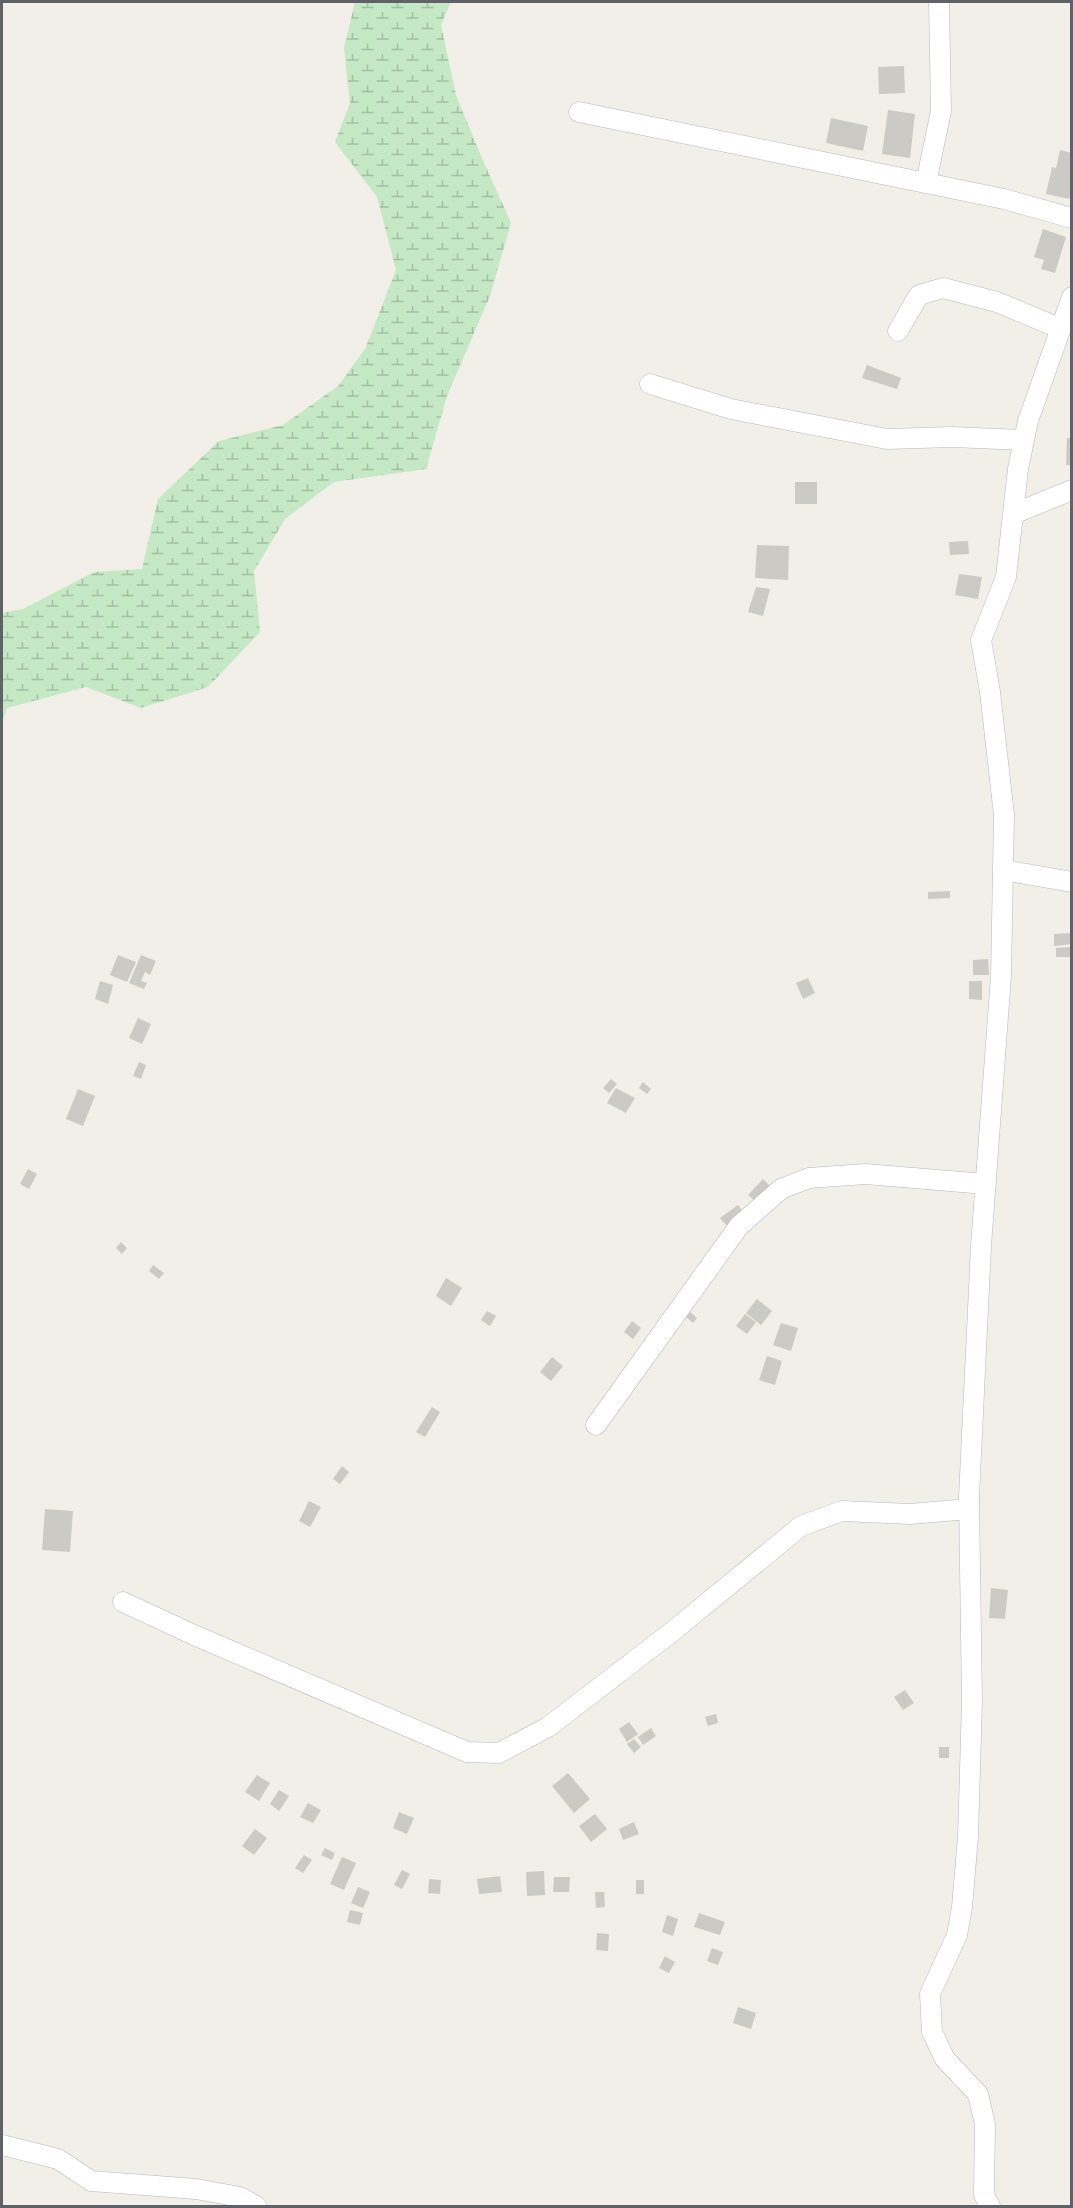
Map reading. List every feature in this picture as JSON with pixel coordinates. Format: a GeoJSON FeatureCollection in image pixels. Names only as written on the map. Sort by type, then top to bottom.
{"type":"FeatureCollection","features":[{"type":"Feature","properties":{"kind":"street"},"geometry":{"type":"LineString","coordinates":[[926,183],[941,111],[939,2]]}},
{"type":"Feature","properties":{"kind":"street"},"geometry":{"type":"LineString","coordinates":[[579,112],[1004,199],[1071,218]]}},
{"type":"Feature","properties":{"kind":"street"},"geometry":{"type":"LineString","coordinates":[[897,331],[920,295],[944,288],[997,302],[1059,328]]}},
{"type":"Feature","properties":{"kind":"street"},"geometry":{"type":"LineString","coordinates":[[990,2206],[984,2195],[985,2124],[978,2094],[945,2059],[932,2032],[930,1994],[957,1935],[962,1907],[968,1837],[972,1702],[969,1509],[986,1184],[1001,976],[1004,815],[990,692],[981,640],[1006,577],[1018,469],[1028,421],[1071,297]]}},
{"type":"Feature","properties":{"kind":"street"},"geometry":{"type":"LineString","coordinates":[[650,384],[731,409],[887,439],[952,437],[1024,440]]}},
{"type":"Feature","properties":{"kind":"street"},"geometry":{"type":"LineString","coordinates":[[1013,514],[1071,490]]}},
{"type":"Feature","properties":{"kind":"street"},"geometry":{"type":"LineString","coordinates":[[1003,870],[1071,882]]}},
{"type":"Feature","properties":{"kind":"street"},"geometry":{"type":"LineString","coordinates":[[596,1425],[739,1226],[781,1189],[809,1178],[865,1174],[986,1184]]}},
{"type":"Feature","properties":{"kind":"street"},"geometry":{"type":"LineString","coordinates":[[123,1602],[194,1635],[467,1752],[499,1753],[548,1727],[668,1635],[801,1526],[842,1511],[909,1514],[969,1509]]}},
{"type":"Feature","properties":{"kind":"street"},"geometry":{"type":"LineString","coordinates":[[2,2145],[58,2159],[91,2181],[196,2189],[240,2197],[256,2206]]}},
{"type":"Feature","properties":{"kind":"green space"},"geometry":{"type":"Polygon","coordinates":[[[355,2],[451,2],[441,25],[456,95],[511,223],[490,296],[447,396],[426,469],[334,482],[285,519],[254,571],[260,632],[208,687],[141,708],[86,687],[7,708],[2,723],[2,613],[23,609],[94,572],[142,569],[158,499],[219,441],[283,425],[338,386],[365,349],[396,270],[377,197],[335,142],[350,103],[344,48],[355,2]]]}},
{"type":"Feature","properties":{"kind":"building"},"geometry":{"type":"Polygon","coordinates":[[[904,66],[905,93],[879,94],[878,67],[904,66]]]}},
{"type":"Feature","properties":{"kind":"building"},"geometry":{"type":"Polygon","coordinates":[[[888,110],[915,114],[910,158],[882,154],[888,110]]]}},
{"type":"Feature","properties":{"kind":"building"},"geometry":{"type":"Polygon","coordinates":[[[831,118],[868,126],[863,151],[826,143],[831,118]]]}},
{"type":"Feature","properties":{"kind":"building"},"geometry":{"type":"Polygon","coordinates":[[[1060,150],[1072,153],[1072,189],[1069,199],[1046,194],[1052,167],[1056,168],[1060,150]]]}},
{"type":"Feature","properties":{"kind":"building"},"geometry":{"type":"Polygon","coordinates":[[[1043,229],[1066,237],[1055,273],[1041,269],[1044,260],[1034,257],[1043,229]]]}},
{"type":"Feature","properties":{"kind":"building"},"geometry":{"type":"Polygon","coordinates":[[[867,365],[901,378],[897,389],[862,378],[867,365]]]}},
{"type":"Feature","properties":{"kind":"building"},"geometry":{"type":"Polygon","coordinates":[[[1067,438],[1072,438],[1072,465],[1066,465],[1067,438]]]}},
{"type":"Feature","properties":{"kind":"building"},"geometry":{"type":"Polygon","coordinates":[[[795,482],[817,482],[817,504],[795,504],[795,482]]]}},
{"type":"Feature","properties":{"kind":"building"},"geometry":{"type":"Polygon","coordinates":[[[968,541],[969,554],[950,555],[949,542],[968,541]]]}},
{"type":"Feature","properties":{"kind":"building"},"geometry":{"type":"Polygon","coordinates":[[[757,545],[789,546],[788,580],[755,578],[757,545]]]}},
{"type":"Feature","properties":{"kind":"building"},"geometry":{"type":"Polygon","coordinates":[[[959,574],[982,577],[978,599],[955,595],[959,574]]]}},
{"type":"Feature","properties":{"kind":"building"},"geometry":{"type":"Polygon","coordinates":[[[756,587],[770,589],[763,616],[748,612],[756,587]]]}},
{"type":"Feature","properties":{"kind":"building"},"geometry":{"type":"Polygon","coordinates":[[[950,891],[950,898],[928,899],[928,892],[950,891]]]}},
{"type":"Feature","properties":{"kind":"building"},"geometry":{"type":"Polygon","coordinates":[[[1072,933],[1072,944],[1054,946],[1054,934],[1072,933]]]}},
{"type":"Feature","properties":{"kind":"building"},"geometry":{"type":"Polygon","coordinates":[[[1072,947],[1072,957],[1056,957],[1056,948],[1072,947]]]}},
{"type":"Feature","properties":{"kind":"building"},"geometry":{"type":"Polygon","coordinates":[[[118,955],[136,962],[127,982],[110,975],[118,955]]]}},
{"type":"Feature","properties":{"kind":"building"},"geometry":{"type":"Polygon","coordinates":[[[141,955],[156,961],[150,975],[145,972],[141,981],[147,983],[144,989],[129,983],[141,955]]]}},
{"type":"Feature","properties":{"kind":"building"},"geometry":{"type":"Polygon","coordinates":[[[988,959],[989,975],[973,975],[973,960],[988,959]]]}},
{"type":"Feature","properties":{"kind":"building"},"geometry":{"type":"Polygon","coordinates":[[[808,978],[815,993],[803,999],[796,983],[808,978]]]}},
{"type":"Feature","properties":{"kind":"building"},"geometry":{"type":"Polygon","coordinates":[[[100,981],[113,985],[108,1004],[95,999],[100,981]]]}},
{"type":"Feature","properties":{"kind":"building"},"geometry":{"type":"Polygon","coordinates":[[[969,981],[982,981],[982,1000],[969,999],[969,981]]]}},
{"type":"Feature","properties":{"kind":"building"},"geometry":{"type":"Polygon","coordinates":[[[138,1018],[151,1024],[142,1044],[129,1038],[138,1018]]]}},
{"type":"Feature","properties":{"kind":"building"},"geometry":{"type":"Polygon","coordinates":[[[139,1062],[146,1065],[141,1079],[133,1076],[139,1062]]]}},
{"type":"Feature","properties":{"kind":"building"},"geometry":{"type":"Polygon","coordinates":[[[611,1079],[617,1084],[609,1093],[603,1088],[611,1079]]]}},
{"type":"Feature","properties":{"kind":"building"},"geometry":{"type":"Polygon","coordinates":[[[643,1082],[651,1089],[647,1094],[639,1088],[643,1082]]]}},
{"type":"Feature","properties":{"kind":"building"},"geometry":{"type":"Polygon","coordinates":[[[616,1088],[635,1098],[626,1113],[607,1103],[616,1088]]]}},
{"type":"Feature","properties":{"kind":"building"},"geometry":{"type":"Polygon","coordinates":[[[78,1089],[95,1096],[83,1126],[66,1119],[78,1089]]]}},
{"type":"Feature","properties":{"kind":"building"},"geometry":{"type":"Polygon","coordinates":[[[28,1169],[37,1174],[29,1189],[20,1184],[28,1169]]]}},
{"type":"Feature","properties":{"kind":"building"},"geometry":{"type":"Polygon","coordinates":[[[763,1179],[770,1186],[755,1201],[748,1195],[763,1179]]]}},
{"type":"Feature","properties":{"kind":"building"},"geometry":{"type":"Polygon","coordinates":[[[738,1205],[745,1214],[728,1227],[720,1218],[738,1205]]]}},
{"type":"Feature","properties":{"kind":"building"},"geometry":{"type":"Polygon","coordinates":[[[121,1242],[127,1248],[122,1254],[116,1248],[121,1242]]]}},
{"type":"Feature","properties":{"kind":"building"},"geometry":{"type":"Polygon","coordinates":[[[153,1265],[164,1273],[159,1279],[149,1271],[153,1265]]]}},
{"type":"Feature","properties":{"kind":"building"},"geometry":{"type":"Polygon","coordinates":[[[446,1278],[462,1288],[451,1306],[436,1296],[446,1278]]]}},
{"type":"Feature","properties":{"kind":"building"},"geometry":{"type":"Polygon","coordinates":[[[757,1299],[772,1311],[761,1325],[746,1313],[757,1299]]]}},
{"type":"Feature","properties":{"kind":"building"},"geometry":{"type":"Polygon","coordinates":[[[688,1310],[697,1318],[693,1323],[684,1315],[688,1310]]]}},
{"type":"Feature","properties":{"kind":"building"},"geometry":{"type":"Polygon","coordinates":[[[487,1311],[496,1316],[490,1326],[481,1320],[487,1311]]]}},
{"type":"Feature","properties":{"kind":"building"},"geometry":{"type":"Polygon","coordinates":[[[745,1314],[756,1322],[747,1334],[736,1326],[745,1314]]]}},
{"type":"Feature","properties":{"kind":"building"},"geometry":{"type":"Polygon","coordinates":[[[632,1321],[641,1328],[633,1339],[624,1332],[632,1321]]]}},
{"type":"Feature","properties":{"kind":"building"},"geometry":{"type":"Polygon","coordinates":[[[781,1323],[798,1328],[791,1351],[773,1345],[781,1323]]]}},
{"type":"Feature","properties":{"kind":"building"},"geometry":{"type":"Polygon","coordinates":[[[767,1356],[782,1361],[775,1385],[759,1380],[767,1356]]]}},
{"type":"Feature","properties":{"kind":"building"},"geometry":{"type":"Polygon","coordinates":[[[552,1357],[563,1366],[551,1381],[540,1372],[552,1357]]]}},
{"type":"Feature","properties":{"kind":"building"},"geometry":{"type":"Polygon","coordinates":[[[432,1407],[440,1412],[425,1437],[416,1432],[432,1407]]]}},
{"type":"Feature","properties":{"kind":"building"},"geometry":{"type":"Polygon","coordinates":[[[342,1466],[349,1472],[340,1484],[333,1479],[342,1466]]]}},
{"type":"Feature","properties":{"kind":"building"},"geometry":{"type":"Polygon","coordinates":[[[309,1501],[321,1507],[310,1527],[299,1521],[309,1501]]]}},
{"type":"Feature","properties":{"kind":"building"},"geometry":{"type":"Polygon","coordinates":[[[45,1509],[73,1511],[70,1552],[42,1550],[45,1509]]]}},
{"type":"Feature","properties":{"kind":"building"},"geometry":{"type":"Polygon","coordinates":[[[991,1588],[1008,1590],[1005,1619],[989,1618],[991,1588]]]}},
{"type":"Feature","properties":{"kind":"building"},"geometry":{"type":"Polygon","coordinates":[[[905,1690],[914,1703],[903,1710],[894,1697],[905,1690]]]}},
{"type":"Feature","properties":{"kind":"building"},"geometry":{"type":"Polygon","coordinates":[[[716,1714],[718,1723],[708,1726],[705,1717],[716,1714]]]}},
{"type":"Feature","properties":{"kind":"building"},"geometry":{"type":"Polygon","coordinates":[[[629,1722],[638,1734],[627,1742],[619,1729],[629,1722]]]}},
{"type":"Feature","properties":{"kind":"building"},"geometry":{"type":"Polygon","coordinates":[[[651,1728],[656,1736],[643,1745],[638,1737],[651,1728]]]}},
{"type":"Feature","properties":{"kind":"building"},"geometry":{"type":"Polygon","coordinates":[[[634,1739],[641,1747],[634,1753],[627,1744],[634,1739]]]}},
{"type":"Feature","properties":{"kind":"building"},"geometry":{"type":"Polygon","coordinates":[[[939,1747],[949,1747],[949,1758],[939,1758],[939,1747]]]}},
{"type":"Feature","properties":{"kind":"building"},"geometry":{"type":"Polygon","coordinates":[[[568,1773],[590,1799],[574,1813],[552,1786],[568,1773]]]}},
{"type":"Feature","properties":{"kind":"building"},"geometry":{"type":"Polygon","coordinates":[[[257,1775],[270,1783],[259,1801],[245,1792],[257,1775]]]}},
{"type":"Feature","properties":{"kind":"building"},"geometry":{"type":"Polygon","coordinates":[[[279,1790],[289,1796],[279,1811],[270,1804],[279,1790]]]}},
{"type":"Feature","properties":{"kind":"building"},"geometry":{"type":"Polygon","coordinates":[[[308,1803],[321,1810],[313,1823],[300,1817],[308,1803]]]}},
{"type":"Feature","properties":{"kind":"building"},"geometry":{"type":"Polygon","coordinates":[[[399,1812],[414,1818],[407,1834],[393,1828],[399,1812]]]}},
{"type":"Feature","properties":{"kind":"building"},"geometry":{"type":"Polygon","coordinates":[[[595,1814],[607,1829],[591,1842],[579,1826],[595,1814]]]}},
{"type":"Feature","properties":{"kind":"building"},"geometry":{"type":"Polygon","coordinates":[[[634,1822],[639,1834],[623,1840],[619,1829],[634,1822]]]}},
{"type":"Feature","properties":{"kind":"building"},"geometry":{"type":"Polygon","coordinates":[[[255,1829],[267,1838],[254,1855],[242,1846],[255,1829]]]}},
{"type":"Feature","properties":{"kind":"building"},"geometry":{"type":"Polygon","coordinates":[[[325,1848],[335,1853],[332,1860],[321,1855],[325,1848]]]}},
{"type":"Feature","properties":{"kind":"building"},"geometry":{"type":"Polygon","coordinates":[[[304,1855],[312,1860],[303,1873],[295,1868],[304,1855]]]}},
{"type":"Feature","properties":{"kind":"building"},"geometry":{"type":"Polygon","coordinates":[[[342,1857],[356,1863],[344,1890],[330,1884],[342,1857]]]}},
{"type":"Feature","properties":{"kind":"building"},"geometry":{"type":"Polygon","coordinates":[[[402,1870],[410,1874],[402,1889],[394,1885],[402,1870]]]}},
{"type":"Feature","properties":{"kind":"building"},"geometry":{"type":"Polygon","coordinates":[[[544,1871],[545,1895],[527,1896],[526,1872],[544,1871]]]}},
{"type":"Feature","properties":{"kind":"building"},"geometry":{"type":"Polygon","coordinates":[[[500,1876],[502,1892],[479,1894],[477,1879],[500,1876]]]}},
{"type":"Feature","properties":{"kind":"building"},"geometry":{"type":"Polygon","coordinates":[[[554,1877],[570,1877],[569,1892],[553,1892],[554,1877]]]}},
{"type":"Feature","properties":{"kind":"building"},"geometry":{"type":"Polygon","coordinates":[[[429,1879],[441,1880],[440,1894],[428,1893],[429,1879]]]}},
{"type":"Feature","properties":{"kind":"building"},"geometry":{"type":"Polygon","coordinates":[[[636,1880],[644,1880],[644,1894],[636,1894],[636,1880]]]}},
{"type":"Feature","properties":{"kind":"building"},"geometry":{"type":"Polygon","coordinates":[[[358,1887],[370,1892],[363,1908],[351,1903],[358,1887]]]}},
{"type":"Feature","properties":{"kind":"building"},"geometry":{"type":"Polygon","coordinates":[[[595,1892],[604,1892],[605,1907],[596,1908],[595,1892]]]}},
{"type":"Feature","properties":{"kind":"building"},"geometry":{"type":"Polygon","coordinates":[[[350,1910],[363,1913],[360,1925],[347,1922],[350,1910]]]}},
{"type":"Feature","properties":{"kind":"building"},"geometry":{"type":"Polygon","coordinates":[[[699,1913],[725,1922],[720,1935],[694,1927],[699,1913]]]}},
{"type":"Feature","properties":{"kind":"building"},"geometry":{"type":"Polygon","coordinates":[[[667,1915],[678,1919],[673,1936],[662,1932],[667,1915]]]}},
{"type":"Feature","properties":{"kind":"building"},"geometry":{"type":"Polygon","coordinates":[[[597,1933],[609,1934],[608,1951],[596,1950],[597,1933]]]}},
{"type":"Feature","properties":{"kind":"building"},"geometry":{"type":"Polygon","coordinates":[[[712,1948],[723,1952],[718,1965],[707,1961],[712,1948]]]}},
{"type":"Feature","properties":{"kind":"building"},"geometry":{"type":"Polygon","coordinates":[[[665,1956],[675,1962],[669,1973],[659,1968],[665,1956]]]}},
{"type":"Feature","properties":{"kind":"building"},"geometry":{"type":"Polygon","coordinates":[[[738,2007],[756,2013],[751,2029],[733,2023],[738,2007]]]}}]}
